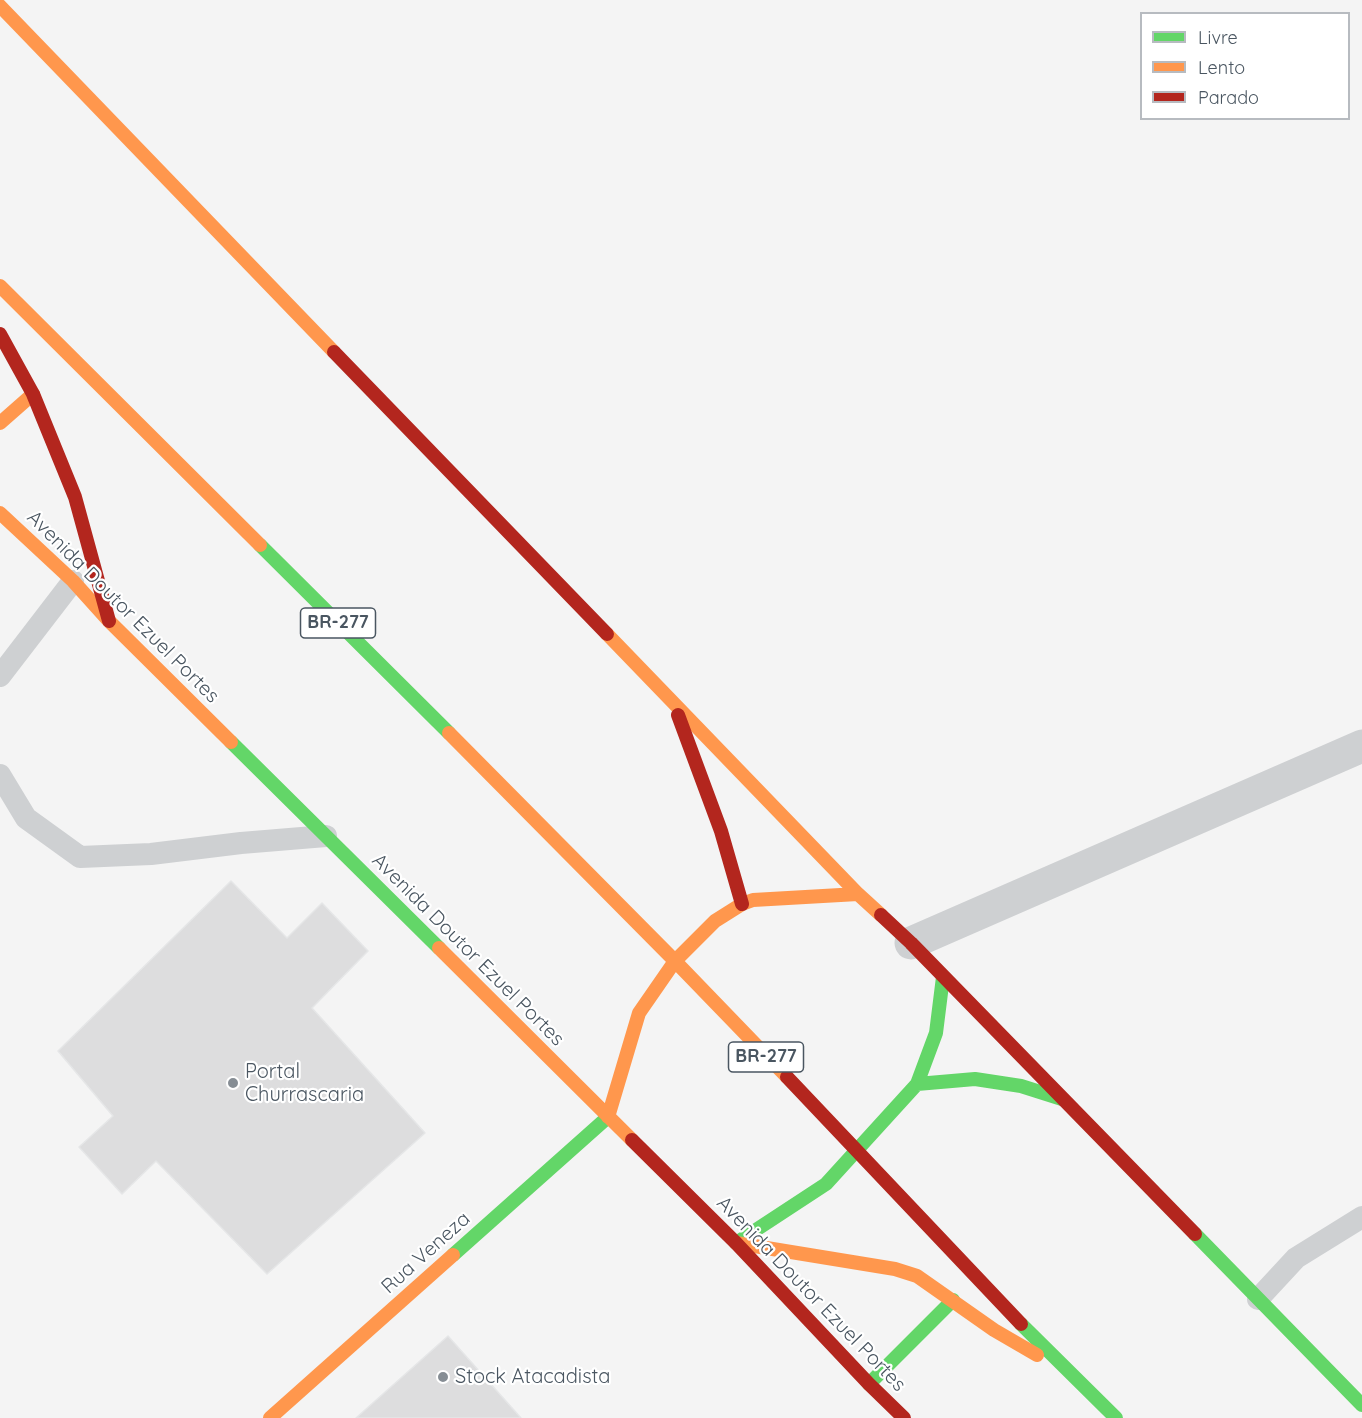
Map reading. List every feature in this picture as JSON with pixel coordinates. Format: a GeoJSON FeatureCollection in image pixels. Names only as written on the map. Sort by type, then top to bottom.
{"type":"FeatureCollection","features":[{"type":"Feature","properties":{"kind":"main road"},"geometry":{"type":"LineString","coordinates":[[0,6],[858,894],[943,976],[1362,1405]]}},
{"type":"Feature","properties":{"kind":"main road","name":"BR-277"},"geometry":{"type":"LineString","coordinates":[[0,286],[675,961],[1067,1371],[1116,1418]]}},
{"type":"Feature","properties":{"kind":"main road"},"geometry":{"type":"LineString","coordinates":[[0,334],[33,394],[75,497],[109,621]]}},
{"type":"Feature","properties":{"kind":"main road"},"geometry":{"type":"LineString","coordinates":[[0,423],[33,394]]}},
{"type":"Feature","properties":{"kind":"main road","name":"Avenida Doutor Ezuel Portes"},"geometry":{"type":"LineString","coordinates":[[0,513],[73,581],[109,621],[735,1243],[904,1418]]}},
{"type":"Feature","properties":{"kind":"main road"},"geometry":{"type":"LineString","coordinates":[[673,702],[721,831],[742,904]]}},
{"type":"Feature","properties":{"kind":"main road"},"geometry":{"type":"LineString","coordinates":[[608,1117],[639,1013],[675,961],[715,921],[742,904],[753,900],[858,894]]}},
{"type":"Feature","properties":{"kind":"main road"},"geometry":{"type":"LineString","coordinates":[[735,1243],[826,1184],[917,1084],[936,1033],[943,976]]}},
{"type":"Feature","properties":{"kind":"main road"},"geometry":{"type":"LineString","coordinates":[[917,1084],[975,1079],[1021,1086],[1065,1100]]}},
{"type":"Feature","properties":{"kind":"main road","name":"Rua Veneza"},"geometry":{"type":"LineString","coordinates":[[270,1418],[608,1117]]}},
{"type":"Feature","properties":{"kind":"main road"},"geometry":{"type":"LineString","coordinates":[[735,1243],[894,1269],[917,1276],[994,1330],[1067,1371]]}},
{"type":"Feature","properties":{"kind":"main road"},"geometry":{"type":"LineString","coordinates":[[869,1384],[952,1300]]}},
{"type":"Feature","properties":{"kind":"street"},"geometry":{"type":"LineString","coordinates":[[910,943],[1362,746]]}},
{"type":"Feature","properties":{"kind":"lane"},"geometry":{"type":"LineString","coordinates":[[0,676],[73,581]]}},
{"type":"Feature","properties":{"kind":"lane"},"geometry":{"type":"LineString","coordinates":[[0,775],[26,818],[80,857],[151,854],[326,836]]}},
{"type":"Feature","properties":{"kind":"lane"},"geometry":{"type":"LineString","coordinates":[[1258,1299],[1296,1258],[1362,1217]]}},
{"type":"Feature","properties":{"kind":"building","name":"Portal Churrascaria"},"geometry":{"type":"Polygon","coordinates":[[[231,881],[287,938],[322,903],[368,951],[312,1008],[425,1133],[267,1274],[156,1161],[122,1194],[79,1147],[113,1116],[58,1051],[231,881]]]}},
{"type":"Feature","properties":{"kind":"building","name":"Stock Atacadista"},"geometry":{"type":"Polygon","coordinates":[[[448,1336],[521,1418],[356,1418],[448,1336]]]}},
{"type":"Feature","properties":{"kind":"traffic: fast"},"geometry":{"type":"LineString","coordinates":[[260,545],[449,733]]}},
{"type":"Feature","properties":{"kind":"traffic: fast"},"geometry":{"type":"LineString","coordinates":[[231,742],[439,948]]}},
{"type":"Feature","properties":{"kind":"traffic: fast"},"geometry":{"type":"LineString","coordinates":[[736,1243],[826,1184],[917,1084],[936,1033],[943,977]]}},
{"type":"Feature","properties":{"kind":"traffic: fast"},"geometry":{"type":"LineString","coordinates":[[917,1084],[975,1079],[1021,1086],[1062,1099]]}},
{"type":"Feature","properties":{"kind":"traffic: fast"},"geometry":{"type":"LineString","coordinates":[[453,1255],[608,1117]]}},
{"type":"Feature","properties":{"kind":"traffic: fast"},"geometry":{"type":"LineString","coordinates":[[1195,1234],[1362,1405]]}},
{"type":"Feature","properties":{"kind":"traffic: fast"},"geometry":{"type":"LineString","coordinates":[[869,1384],[953,1300]]}},
{"type":"Feature","properties":{"kind":"traffic: fast"},"geometry":{"type":"LineString","coordinates":[[1021,1324],[1116,1418]]}},
{"type":"Feature","properties":{"kind":"traffic: slow"},"geometry":{"type":"LineString","coordinates":[[0,6],[334,352]]}},
{"type":"Feature","properties":{"kind":"traffic: slow"},"geometry":{"type":"LineString","coordinates":[[0,286],[260,545]]}},
{"type":"Feature","properties":{"kind":"traffic: slow"},"geometry":{"type":"LineString","coordinates":[[0,423],[33,394]]}},
{"type":"Feature","properties":{"kind":"traffic: slow"},"geometry":{"type":"LineString","coordinates":[[0,513],[73,581],[109,621],[231,742]]}},
{"type":"Feature","properties":{"kind":"traffic: slow"},"geometry":{"type":"LineString","coordinates":[[607,634],[858,894],[881,915]]}},
{"type":"Feature","properties":{"kind":"traffic: slow"},"geometry":{"type":"LineString","coordinates":[[449,733],[787,1077]]}},
{"type":"Feature","properties":{"kind":"traffic: slow"},"geometry":{"type":"LineString","coordinates":[[608,1117],[639,1013],[675,961],[715,921],[742,904],[753,900],[858,894]]}},
{"type":"Feature","properties":{"kind":"traffic: slow"},"geometry":{"type":"LineString","coordinates":[[439,948],[632,1140]]}},
{"type":"Feature","properties":{"kind":"traffic: slow"},"geometry":{"type":"LineString","coordinates":[[736,1243],[895,1269],[917,1276],[994,1330],[1037,1355]]}},
{"type":"Feature","properties":{"kind":"traffic: slow"},"geometry":{"type":"LineString","coordinates":[[270,1418],[453,1255]]}},
{"type":"Feature","properties":{"kind":"traffic: jam"},"geometry":{"type":"LineString","coordinates":[[0,334],[33,394],[75,497],[109,621]]}},
{"type":"Feature","properties":{"kind":"traffic: jam"},"geometry":{"type":"LineString","coordinates":[[334,352],[607,634]]}},
{"type":"Feature","properties":{"kind":"traffic: jam"},"geometry":{"type":"LineString","coordinates":[[678,715],[721,831],[742,904]]}},
{"type":"Feature","properties":{"kind":"traffic: jam"},"geometry":{"type":"LineString","coordinates":[[881,915],[1195,1234]]}},
{"type":"Feature","properties":{"kind":"traffic: jam"},"geometry":{"type":"LineString","coordinates":[[787,1077],[1021,1324]]}},
{"type":"Feature","properties":{"kind":"traffic: jam"},"geometry":{"type":"LineString","coordinates":[[632,1140],[736,1243],[904,1418]]}},
{"type":"Feature","properties":{"kind":"place","name":"Portal Churrascaria"},"geometry":{"type":"Point","coordinates":[233,1083]}},
{"type":"Feature","properties":{"kind":"place","name":"Stock Atacadista"},"geometry":{"type":"Point","coordinates":[443,1377]}}]}
